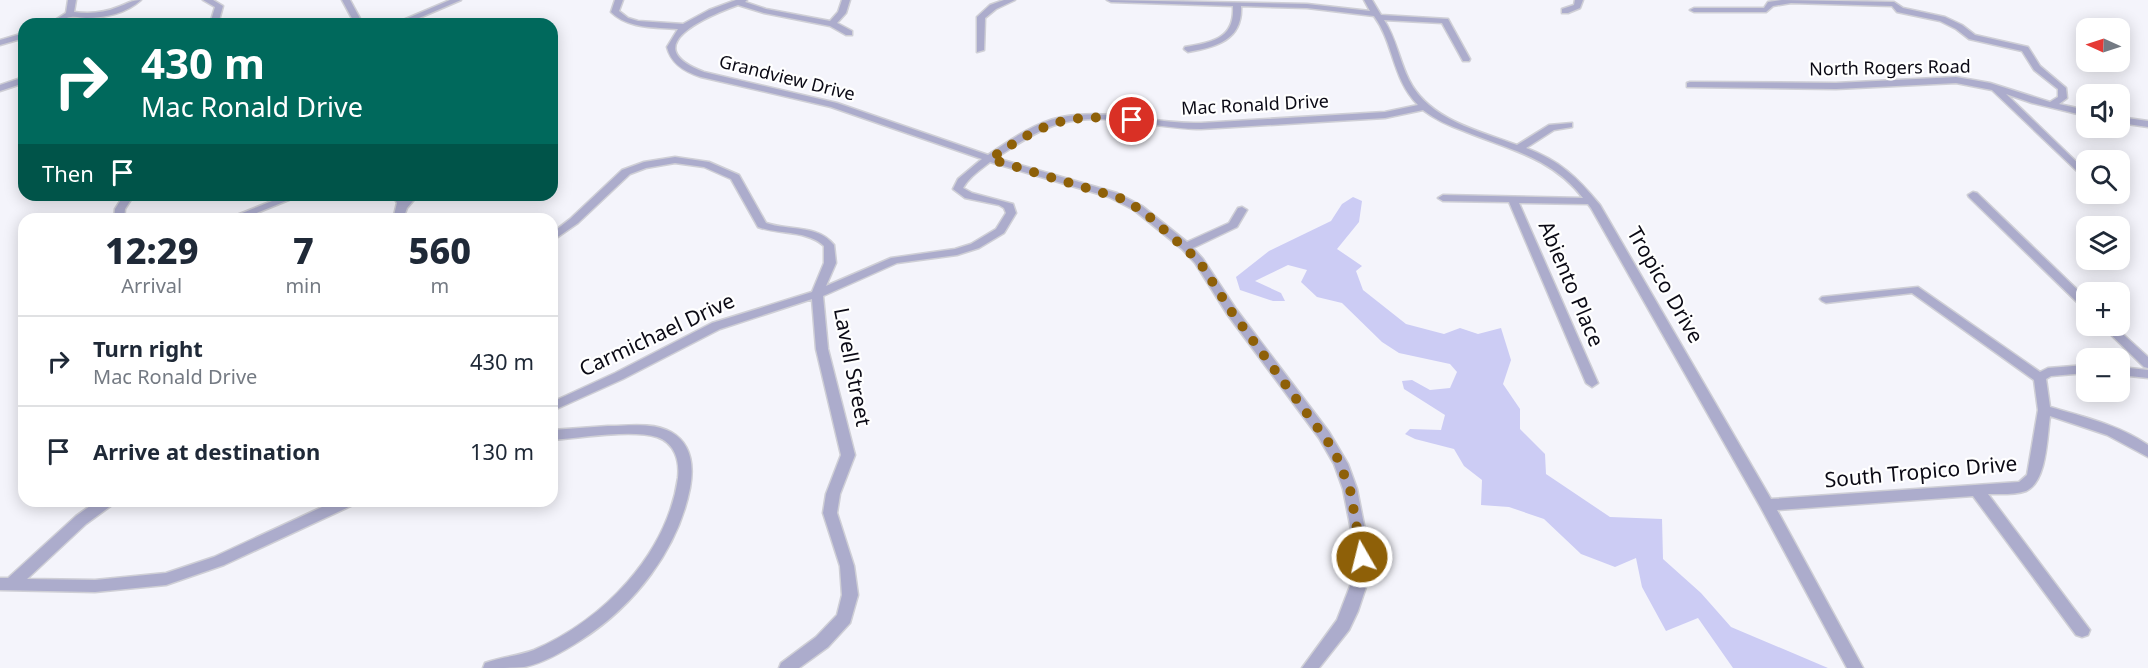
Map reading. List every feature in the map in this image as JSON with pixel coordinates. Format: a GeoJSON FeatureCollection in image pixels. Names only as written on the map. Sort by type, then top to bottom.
{"type":"FeatureCollection","features":[{"type":"Feature","properties":{"kind":"street"},"geometry":{"type":"LineString","coordinates":[[70,14],[72,0]]}},
{"type":"Feature","properties":{"kind":"street"},"geometry":{"type":"LineString","coordinates":[[63,18],[70,14],[80,16],[103,14],[127,7],[137,0]]}},
{"type":"Feature","properties":{"kind":"street"},"geometry":{"type":"LineString","coordinates":[[207,0],[219,6],[216,18]]}},
{"type":"Feature","properties":{"kind":"street"},"geometry":{"type":"LineString","coordinates":[[346,0],[356,18]]}},
{"type":"Feature","properties":{"kind":"street"},"geometry":{"type":"LineString","coordinates":[[413,18],[457,0]]}},
{"type":"Feature","properties":{"kind":"street"},"geometry":{"type":"LineString","coordinates":[[619,0],[615,12],[626,20],[684,27],[707,14],[740,1],[764,11],[832,24],[849,33]]}},
{"type":"Feature","properties":{"kind":"street"},"geometry":{"type":"LineString","coordinates":[[832,24],[842,13],[846,0]]}},
{"type":"Feature","properties":{"kind":"street"},"geometry":{"type":"LineString","coordinates":[[980,50],[981,16],[993,7],[1011,0]]}},
{"type":"Feature","properties":{"kind":"street"},"geometry":{"type":"LineString","coordinates":[[1111,0],[1307,6],[1378,16],[1445,21],[1466,59]]}},
{"type":"Feature","properties":{"kind":"street","name":"Tropico Drive"},"geometry":{"type":"LineString","coordinates":[[1368,0],[1378,16],[1402,77],[1413,95],[1425,107],[1454,123],[1557,167],[1572,178],[1591,201],[1767,504],[1856,668]]}},
{"type":"Feature","properties":{"kind":"street"},"geometry":{"type":"LineString","coordinates":[[1565,11],[1577,6],[1579,0]]}},
{"type":"Feature","properties":{"kind":"street"},"geometry":{"type":"LineString","coordinates":[[1694,10],[1766,10],[1771,4],[1791,1],[1894,4],[1900,10],[1942,19],[1959,27],[1972,37],[2025,49],[2037,68],[2062,88],[2063,98],[2051,105]]}},
{"type":"Feature","properties":{"kind":"street"},"geometry":{"type":"LineString","coordinates":[[1188,49],[1207,46],[1228,34],[1237,20],[1237,5]]}},
{"type":"Feature","properties":{"kind":"street","name":"Grandview Drive"},"geometry":{"type":"LineString","coordinates":[[684,27],[674,39],[671,51],[678,62],[694,71],[834,105],[990,159]]}},
{"type":"Feature","properties":{"kind":"street"},"geometry":{"type":"LineString","coordinates":[[0,44],[18,37]]}},
{"type":"Feature","properties":{"kind":"street","name":"North Rogers Road"},"geometry":{"type":"LineString","coordinates":[[1690,85],[1836,86],[1956,80],[1993,87],[2076,111]]}},
{"type":"Feature","properties":{"kind":"street"},"geometry":{"type":"LineString","coordinates":[[0,88],[18,82]]}},
{"type":"Feature","properties":{"kind":"street"},"geometry":{"type":"LineString","coordinates":[[1993,87],[2076,164]]}},
{"type":"Feature","properties":{"kind":"street","name":"Mac Ronald Drive"},"geometry":{"type":"LineString","coordinates":[[990,159],[1040,127],[1064,120],[1094,117],[1169,125],[1216,125],[1384,115],[1425,107]]}},
{"type":"Feature","properties":{"kind":"street"},"geometry":{"type":"LineString","coordinates":[[2130,121],[2148,124]]}},
{"type":"Feature","properties":{"kind":"street"},"geometry":{"type":"LineString","coordinates":[[1517,149],[1552,127],[1569,124]]}},
{"type":"Feature","properties":{"kind":"street"},"geometry":{"type":"LineString","coordinates":[[990,159],[1123,199],[1138,208],[1186,247],[1199,261],[1231,311],[1324,435],[1341,464],[1348,483],[1361,545],[1360,581],[1350,611],[1342,625],[1310,668]]}},
{"type":"Feature","properties":{"kind":"street","name":"Lavell Street"},"geometry":{"type":"LineString","coordinates":[[787,668],[822,642],[844,618],[850,595],[848,566],[830,513],[833,494],[848,455],[822,349],[817,294],[895,260],[966,249],[986,241],[1000,231],[1009,220],[1011,213],[1009,206],[1000,201],[965,194],[958,186],[964,176],[990,159]]}},
{"type":"Feature","properties":{"kind":"street"},"geometry":{"type":"LineString","coordinates":[[558,233],[631,170],[652,163],[675,160],[706,164],[735,177],[762,225],[769,229],[814,235],[827,241],[831,248],[830,262],[817,294]]}},
{"type":"Feature","properties":{"kind":"street"},"geometry":{"type":"LineString","coordinates":[[1973,195],[2076,294]]}},
{"type":"Feature","properties":{"kind":"street","name":"Abiento Place"},"geometry":{"type":"LineString","coordinates":[[1443,198],[1591,201]]}},
{"type":"Feature","properties":{"kind":"street","name":"Abiento Place"},"geometry":{"type":"LineString","coordinates":[[1513,200],[1593,383]]}},
{"type":"Feature","properties":{"kind":"street"},"geometry":{"type":"LineString","coordinates":[[248,213],[280,201]]}},
{"type":"Feature","properties":{"kind":"street"},"geometry":{"type":"LineString","coordinates":[[400,213],[402,201]]}},
{"type":"Feature","properties":{"kind":"street"},"geometry":{"type":"LineString","coordinates":[[402,207],[408,201]]}},
{"type":"Feature","properties":{"kind":"street"},"geometry":{"type":"LineString","coordinates":[[1186,247],[1233,225],[1242,210]]}},
{"type":"Feature","properties":{"kind":"street"},"geometry":{"type":"LineString","coordinates":[[1826,299],[1914,289],[2040,378],[2048,372],[2076,370]]}},
{"type":"Feature","properties":{"kind":"street","name":"Carmichael Drive"},"geometry":{"type":"LineString","coordinates":[[558,404],[716,326],[817,294]]}},
{"type":"Feature","properties":{"kind":"street"},"geometry":{"type":"LineString","coordinates":[[2119,336],[2148,364]]}},
{"type":"Feature","properties":{"kind":"street"},"geometry":{"type":"LineString","coordinates":[[2130,372],[2148,374]]}},
{"type":"Feature","properties":{"kind":"street","name":"South Tropico Drive"},"geometry":{"type":"LineString","coordinates":[[1767,504],[1978,492],[2021,487],[2029,483],[2034,476],[2044,410],[2040,378]]}},
{"type":"Feature","properties":{"kind":"street"},"geometry":{"type":"LineString","coordinates":[[2044,410],[2102,428],[2130,440],[2148,452]]}},
{"type":"Feature","properties":{"kind":"street"},"geometry":{"type":"LineString","coordinates":[[491,668],[531,658],[579,633],[601,617],[624,595],[662,547],[673,520],[685,466],[679,447],[668,437],[660,433],[619,431],[558,435]]}},
{"type":"Feature","properties":{"kind":"street"},"geometry":{"type":"LineString","coordinates":[[1978,492],[2082,630]]}},
{"type":"Feature","properties":{"kind":"street"},"geometry":{"type":"LineString","coordinates":[[6,584],[99,507]]}},
{"type":"Feature","properties":{"kind":"street"},"geometry":{"type":"LineString","coordinates":[[6,584],[95,585],[166,579],[219,561],[335,507]]}},
{"type":"Feature","properties":{"kind":"shaded area"},"geometry":{"type":"Polygon","coordinates":[[[1353,197],[1362,201],[1359,222],[1337,249],[1362,266],[1356,271],[1363,290],[1406,324],[1444,334],[1460,328],[1478,334],[1501,328],[1511,360],[1503,384],[1520,409],[1520,429],[1545,454],[1546,474],[1610,517],[1662,519],[1663,559],[1701,593],[1731,627],[1828,668],[1733,668],[1698,618],[1666,631],[1642,587],[1636,558],[1615,567],[1581,554],[1544,519],[1509,507],[1481,505],[1482,480],[1464,466],[1454,449],[1415,439],[1405,434],[1410,429],[1441,430],[1445,415],[1404,389],[1402,381],[1412,380],[1430,390],[1450,388],[1457,372],[1450,364],[1399,353],[1382,342],[1342,303],[1317,297],[1301,282],[1307,270],[1288,265],[1255,281],[1281,293],[1285,301],[1273,301],[1240,290],[1236,277],[1269,251],[1331,221],[1342,204],[1353,197]]]}},
{"type":"Feature","properties":{"kind":"route"},"geometry":{"type":"LineString","coordinates":[[1132,120],[1094,117],[1052,123],[1040,127],[990,159],[1123,199],[1144,212],[1186,247],[1199,261],[1222,299],[1334,450],[1350,489],[1362,557]]}}]}
